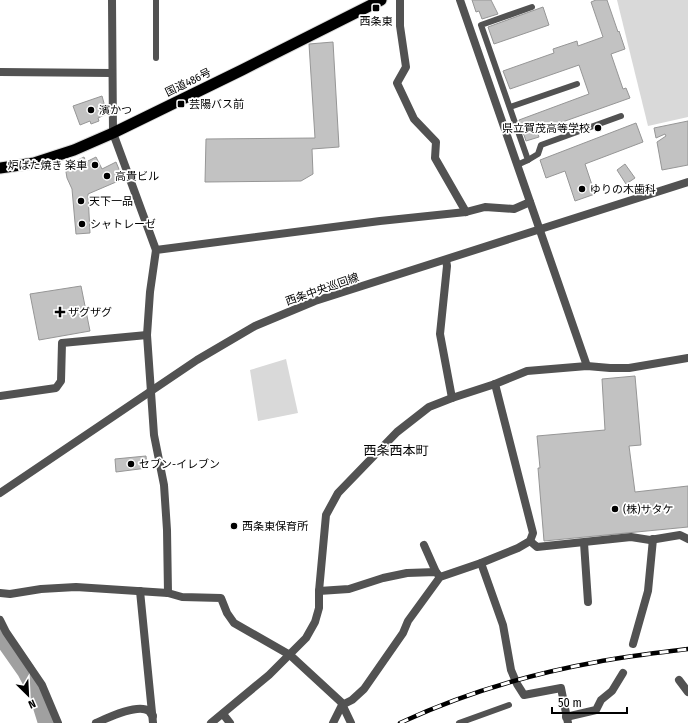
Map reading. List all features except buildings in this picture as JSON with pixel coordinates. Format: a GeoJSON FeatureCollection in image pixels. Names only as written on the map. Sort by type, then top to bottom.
{"type":"FeatureCollection","features":[{"type":"Feature","properties":{"kind":"highway","name":"国道486号"},"geometry":{"type":"LineString","coordinates":[[0,168],[34,163],[74,150],[242,70],[381,0]]}},
{"type":"Feature","properties":{"kind":"street"},"geometry":{"type":"LineString","coordinates":[[112,0],[113,132],[119,152],[156,250],[150,292],[147,335],[154,435],[164,485],[167,530],[168,592]]}},
{"type":"Feature","properties":{"kind":"street"},"geometry":{"type":"LineString","coordinates":[[400,0],[400,26],[406,67],[398,83],[414,119],[436,142],[435,158],[466,212]]}},
{"type":"Feature","properties":{"kind":"street"},"geometry":{"type":"LineString","coordinates":[[460,0],[587,366]]}},
{"type":"Feature","properties":{"kind":"street"},"geometry":{"type":"LineString","coordinates":[[0,72],[112,72]]}},
{"type":"Feature","properties":{"kind":"street","name":"西条中央巡回線"},"geometry":{"type":"LineString","coordinates":[[0,493],[197,360],[255,326],[314,301],[688,182]]}},
{"type":"Feature","properties":{"kind":"street"},"geometry":{"type":"LineString","coordinates":[[156,250],[380,221],[466,212],[485,207],[514,209],[530,202]]}},
{"type":"Feature","properties":{"kind":"street"},"geometry":{"type":"LineString","coordinates":[[446,260],[447,266],[440,334],[452,398]]}},
{"type":"Feature","properties":{"kind":"street"},"geometry":{"type":"LineString","coordinates":[[0,396],[56,388],[61,381],[62,343],[147,335]]}},
{"type":"Feature","properties":{"kind":"street"},"geometry":{"type":"LineString","coordinates":[[211,723],[269,676],[306,638],[315,622],[319,608],[319,591],[326,514],[338,493],[397,432],[429,408],[452,398],[495,384],[527,371],[587,366],[629,368],[688,358]]}},
{"type":"Feature","properties":{"kind":"street"},"geometry":{"type":"LineString","coordinates":[[319,591],[349,589],[383,578],[407,573],[438,574],[480,563],[518,548],[530,541],[533,533],[495,384]]}},
{"type":"Feature","properties":{"kind":"street"},"geometry":{"type":"LineString","coordinates":[[530,541],[537,547],[631,537],[652,539],[680,535],[688,539]]}},
{"type":"Feature","properties":{"kind":"street"},"geometry":{"type":"LineString","coordinates":[[633,644],[648,591],[652,539]]}},
{"type":"Feature","properties":{"kind":"street"},"geometry":{"type":"LineString","coordinates":[[584,543],[588,602]]}},
{"type":"Feature","properties":{"kind":"street"},"geometry":{"type":"LineString","coordinates":[[424,545],[438,574]]}},
{"type":"Feature","properties":{"kind":"street"},"geometry":{"type":"LineString","coordinates":[[480,563],[503,625],[511,670],[517,684],[524,694],[560,688],[567,720],[596,710],[601,700],[612,691],[623,673]]}},
{"type":"Feature","properties":{"kind":"street"},"geometry":{"type":"LineString","coordinates":[[333,723],[342,705],[352,700],[364,689],[403,633],[408,621],[438,574]]}},
{"type":"Feature","properties":{"kind":"street"},"geometry":{"type":"LineString","coordinates":[[0,593],[10,594],[76,587],[168,592],[182,597],[221,598],[234,623],[290,654],[341,702],[351,723]]}},
{"type":"Feature","properties":{"kind":"street"},"geometry":{"type":"LineString","coordinates":[[140,591],[153,720]]}},
{"type":"Feature","properties":{"kind":"street"},"geometry":{"type":"LineString","coordinates":[[0,620],[5,636],[42,685],[58,723]]}},
{"type":"Feature","properties":{"kind":"street"},"geometry":{"type":"LineString","coordinates":[[679,680],[688,692]]}},
{"type":"Feature","properties":{"kind":"street"},"geometry":{"type":"LineString","coordinates":[[96,723],[118,713],[137,709],[149,711],[153,720]]}},
{"type":"Feature","properties":{"kind":"street"},"geometry":{"type":"LineString","coordinates":[[223,714],[230,723]]}},
{"type":"Feature","properties":{"kind":"lane"},"geometry":{"type":"LineString","coordinates":[[156,0],[156,58]]}},
{"type":"Feature","properties":{"kind":"lane"},"geometry":{"type":"LineString","coordinates":[[528,160],[482,25],[532,7]]}},
{"type":"Feature","properties":{"kind":"lane"},"geometry":{"type":"LineString","coordinates":[[510,107],[577,84]]}},
{"type":"Feature","properties":{"kind":"lane"},"geometry":{"type":"LineString","coordinates":[[517,164],[538,154],[541,145],[621,116]]}},
{"type":"Feature","properties":{"kind":"lane"},"geometry":{"type":"LineString","coordinates":[[459,723],[509,705]]}},
{"type":"Feature","properties":{"kind":"shaded area"},"geometry":{"type":"Polygon","coordinates":[[[617,0],[688,0],[688,117],[648,126],[617,0]]]}},
{"type":"Feature","properties":{"kind":"shaded area"},"geometry":{"type":"Polygon","coordinates":[[[286,359],[298,413],[258,421],[250,370],[286,359]]]}},
{"type":"Feature","properties":{"kind":"waterway"},"geometry":{"type":"LineString","coordinates":[[0,634],[26,671],[38,694],[47,723]]}},
{"type":"Feature","properties":{"kind":"railway"},"geometry":{"type":"LineString","coordinates":[[400,723],[472,694],[522,679],[608,660],[688,649]]}},
{"type":"Feature","properties":{"kind":"place","name":"西条東"},"geometry":{"type":"Point","coordinates":[376,8]}},
{"type":"Feature","properties":{"kind":"place","name":"芸陽バス前"},"geometry":{"type":"Point","coordinates":[181,104]}},
{"type":"Feature","properties":{"kind":"place","name":"濱かつ"},"geometry":{"type":"Point","coordinates":[91,110]}},
{"type":"Feature","properties":{"kind":"place","name":"県立賀茂高等学校"},"geometry":{"type":"Point","coordinates":[598,128]}},
{"type":"Feature","properties":{"kind":"place","name":"炉ばた焼き 楽車"},"geometry":{"type":"Point","coordinates":[95,165]}},
{"type":"Feature","properties":{"kind":"place","name":"高貴ビル"},"geometry":{"type":"Point","coordinates":[107,176]}},
{"type":"Feature","properties":{"kind":"place","name":"ゆりの木歯科"},"geometry":{"type":"Point","coordinates":[582,189]}},
{"type":"Feature","properties":{"kind":"place","name":"天下一品"},"geometry":{"type":"Point","coordinates":[81,201]}},
{"type":"Feature","properties":{"kind":"place","name":"シャトレーゼ"},"geometry":{"type":"Point","coordinates":[82,224]}},
{"type":"Feature","properties":{"kind":"place","name":"ザグザグ"},"geometry":{"type":"Point","coordinates":[60,312]}},
{"type":"Feature","properties":{"kind":"place","name":"セブン-イレブン"},"geometry":{"type":"Point","coordinates":[131,464]}},
{"type":"Feature","properties":{"kind":"place","name":"(株)サタケ"},"geometry":{"type":"Point","coordinates":[615,509]}},
{"type":"Feature","properties":{"kind":"place","name":"西条東保育所"},"geometry":{"type":"Point","coordinates":[234,526]}},
{"type":"Feature","properties":{"kind":"district","name":"西条西本町"},"geometry":{"type":"Point","coordinates":[396,450]}}]}
